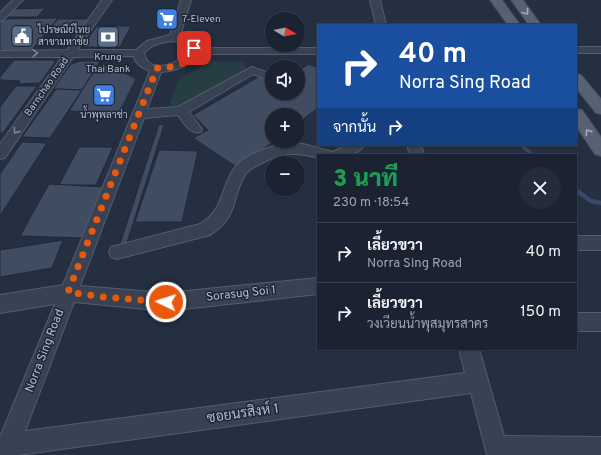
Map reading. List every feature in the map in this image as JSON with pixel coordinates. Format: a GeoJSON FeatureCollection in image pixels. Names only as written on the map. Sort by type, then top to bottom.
{"type":"FeatureCollection","features":[{"type":"Feature","properties":{"kind":"main road"},"geometry":{"type":"LineString","coordinates":[[496,0],[513,24]]}},
{"type":"Feature","properties":{"kind":"main road"},"geometry":{"type":"LineString","coordinates":[[517,0],[535,24]]}},
{"type":"Feature","properties":{"kind":"main road"},"geometry":{"type":"LineString","coordinates":[[577,79],[601,109]]}},
{"type":"Feature","properties":{"kind":"main road"},"geometry":{"type":"LineString","coordinates":[[577,115],[601,150]]}},
{"type":"Feature","properties":{"kind":"street"},"geometry":{"type":"LineString","coordinates":[[0,18],[18,0]]}},
{"type":"Feature","properties":{"kind":"street","name":"Barnchao Road"},"geometry":{"type":"LineString","coordinates":[[0,154],[107,0]]}},
{"type":"Feature","properties":{"kind":"street"},"geometry":{"type":"LineString","coordinates":[[174,38],[186,0]]}},
{"type":"Feature","properties":{"kind":"street"},"geometry":{"type":"LineString","coordinates":[[375,0],[381,24]]}},
{"type":"Feature","properties":{"kind":"street"},"geometry":{"type":"LineString","coordinates":[[174,38],[189,42],[194,51],[192,56],[181,64],[169,68],[157,68],[142,63],[140,60],[140,53],[146,45],[152,42],[174,38]]}},
{"type":"Feature","properties":{"kind":"street"},"geometry":{"type":"LineString","coordinates":[[251,50],[252,70]]}},
{"type":"Feature","properties":{"kind":"street"},"geometry":{"type":"LineString","coordinates":[[577,50],[601,50]]}},
{"type":"Feature","properties":{"kind":"street"},"geometry":{"type":"LineString","coordinates":[[194,51],[317,51]]}},
{"type":"Feature","properties":{"kind":"street"},"geometry":{"type":"LineString","coordinates":[[0,54],[140,53]]}},
{"type":"Feature","properties":{"kind":"street","name":"Norra Sing Road"},"geometry":{"type":"LineString","coordinates":[[6,450],[157,68]]}},
{"type":"Feature","properties":{"kind":"street"},"geometry":{"type":"LineString","coordinates":[[252,70],[265,75]]}},
{"type":"Feature","properties":{"kind":"street"},"geometry":{"type":"LineString","coordinates":[[139,114],[181,111],[252,70]]}},
{"type":"Feature","properties":{"kind":"street"},"geometry":{"type":"LineString","coordinates":[[181,111],[196,128]]}},
{"type":"Feature","properties":{"kind":"street"},"geometry":{"type":"LineString","coordinates":[[340,154],[356,146]]}},
{"type":"Feature","properties":{"kind":"street"},"geometry":{"type":"LineString","coordinates":[[116,252],[204,230],[215,225],[223,216],[239,172],[243,166],[250,162],[288,148],[322,154]]}},
{"type":"Feature","properties":{"kind":"street"},"geometry":{"type":"LineString","coordinates":[[577,243],[601,243]]}},
{"type":"Feature","properties":{"kind":"street","name":"Sorasug Soi 1"},"geometry":{"type":"LineString","coordinates":[[0,304],[68,292],[103,297],[166,302],[317,286]]}},
{"type":"Feature","properties":{"kind":"street"},"geometry":{"type":"LineString","coordinates":[[577,322],[601,322]]}},
{"type":"Feature","properties":{"kind":"street"},"geometry":{"type":"LineString","coordinates":[[469,350],[497,451],[601,448]]}},
{"type":"Feature","properties":{"kind":"street","name":"ซอยนรสิงห์ 1"},"geometry":{"type":"LineString","coordinates":[[6,450],[478,382]]}},
{"type":"Feature","properties":{"kind":"green space"},"geometry":{"type":"Polygon","coordinates":[[[211,61],[246,62],[245,72],[182,109],[168,109],[179,79],[211,61]]]}},
{"type":"Feature","properties":{"kind":"building"},"geometry":{"type":"Polygon","coordinates":[[[45,8],[37,17],[3,17],[11,9],[45,8]]]}},
{"type":"Feature","properties":{"kind":"building","name":"ไปรษณีย์ไทย สาขามหาชัย"},"geometry":{"type":"Polygon","coordinates":[[[58,18],[31,51],[0,51],[0,21],[2,19],[58,18]]]}},
{"type":"Feature","properties":{"kind":"building"},"geometry":{"type":"Polygon","coordinates":[[[58,19],[91,19],[85,27],[51,27],[58,19]]]}},
{"type":"Feature","properties":{"kind":"building","name":"Krung Thai Bank"},"geometry":{"type":"Polygon","coordinates":[[[97,26],[131,26],[120,47],[82,47],[97,26]]]}},
{"type":"Feature","properties":{"kind":"building"},"geometry":{"type":"Polygon","coordinates":[[[14,60],[53,60],[55,62],[40,83],[18,84],[20,81],[0,80],[0,77],[14,60]]]}},
{"type":"Feature","properties":{"kind":"building"},"geometry":{"type":"Polygon","coordinates":[[[80,61],[100,61],[82,90],[53,89],[71,64],[80,61]]]}},
{"type":"Feature","properties":{"kind":"building"},"geometry":{"type":"Polygon","coordinates":[[[309,64],[317,68],[317,109],[305,118],[305,108],[265,108],[265,148],[238,168],[193,138],[208,130],[193,115],[260,76],[265,79],[265,100],[305,100],[305,67],[309,64]]]}},
{"type":"Feature","properties":{"kind":"building","name":"น้ำพุพลาซ่า"},"geometry":{"type":"Polygon","coordinates":[[[98,65],[116,66],[118,69],[136,79],[119,113],[69,111],[98,65]]]}},
{"type":"Feature","properties":{"kind":"building"},"geometry":{"type":"Polygon","coordinates":[[[16,86],[37,86],[3,133],[0,133],[0,107],[16,86]]]}},
{"type":"Feature","properties":{"kind":"building"},"geometry":{"type":"Polygon","coordinates":[[[56,89],[82,90],[50,138],[22,137],[56,89]]]}},
{"type":"Feature","properties":{"kind":"building"},"geometry":{"type":"Polygon","coordinates":[[[159,124],[164,125],[126,246],[119,247],[159,124]]]}},
{"type":"Feature","properties":{"kind":"building"},"geometry":{"type":"Polygon","coordinates":[[[22,142],[47,143],[0,216],[0,174],[22,142]]]}},
{"type":"Feature","properties":{"kind":"building"},"geometry":{"type":"Polygon","coordinates":[[[79,147],[113,147],[96,185],[59,185],[79,147]]]}},
{"type":"Feature","properties":{"kind":"building"},"geometry":{"type":"Polygon","coordinates":[[[159,150],[198,151],[182,222],[135,222],[159,150]]]}},
{"type":"Feature","properties":{"kind":"building"},"geometry":{"type":"Polygon","coordinates":[[[49,184],[105,187],[83,238],[20,236],[49,184]]]}},
{"type":"Feature","properties":{"kind":"building"},"geometry":{"type":"Polygon","coordinates":[[[63,240],[52,268],[0,277],[0,250],[63,240]]]}},
{"type":"Feature","properties":{"kind":"waterway"},"geometry":{"type":"LineString","coordinates":[[522,146],[532,154]]}},
{"type":"Feature","properties":{"kind":"waterway"},"geometry":{"type":"LineString","coordinates":[[577,191],[591,201],[601,203]]}},
{"type":"Feature","properties":{"kind":"place","name":"7-Eleven"},"geometry":{"type":"Point","coordinates":[167,19]}},
{"type":"Feature","properties":{"kind":"place","name":"ไปรษณีย์ไทย สาขามหาชัย"},"geometry":{"type":"Point","coordinates":[22,36]}},
{"type":"Feature","properties":{"kind":"place","name":"Krung Thai Bank"},"geometry":{"type":"Point","coordinates":[108,37]}},
{"type":"Feature","properties":{"kind":"place","name":"น้ำพุพลาซ่า"},"geometry":{"type":"Point","coordinates":[104,95]}},
{"type":"Feature","properties":{"kind":"route"},"geometry":{"type":"LineString","coordinates":[[166,302],[103,297],[68,292],[157,68],[174,67],[181,64],[192,56],[194,48]]}}]}
